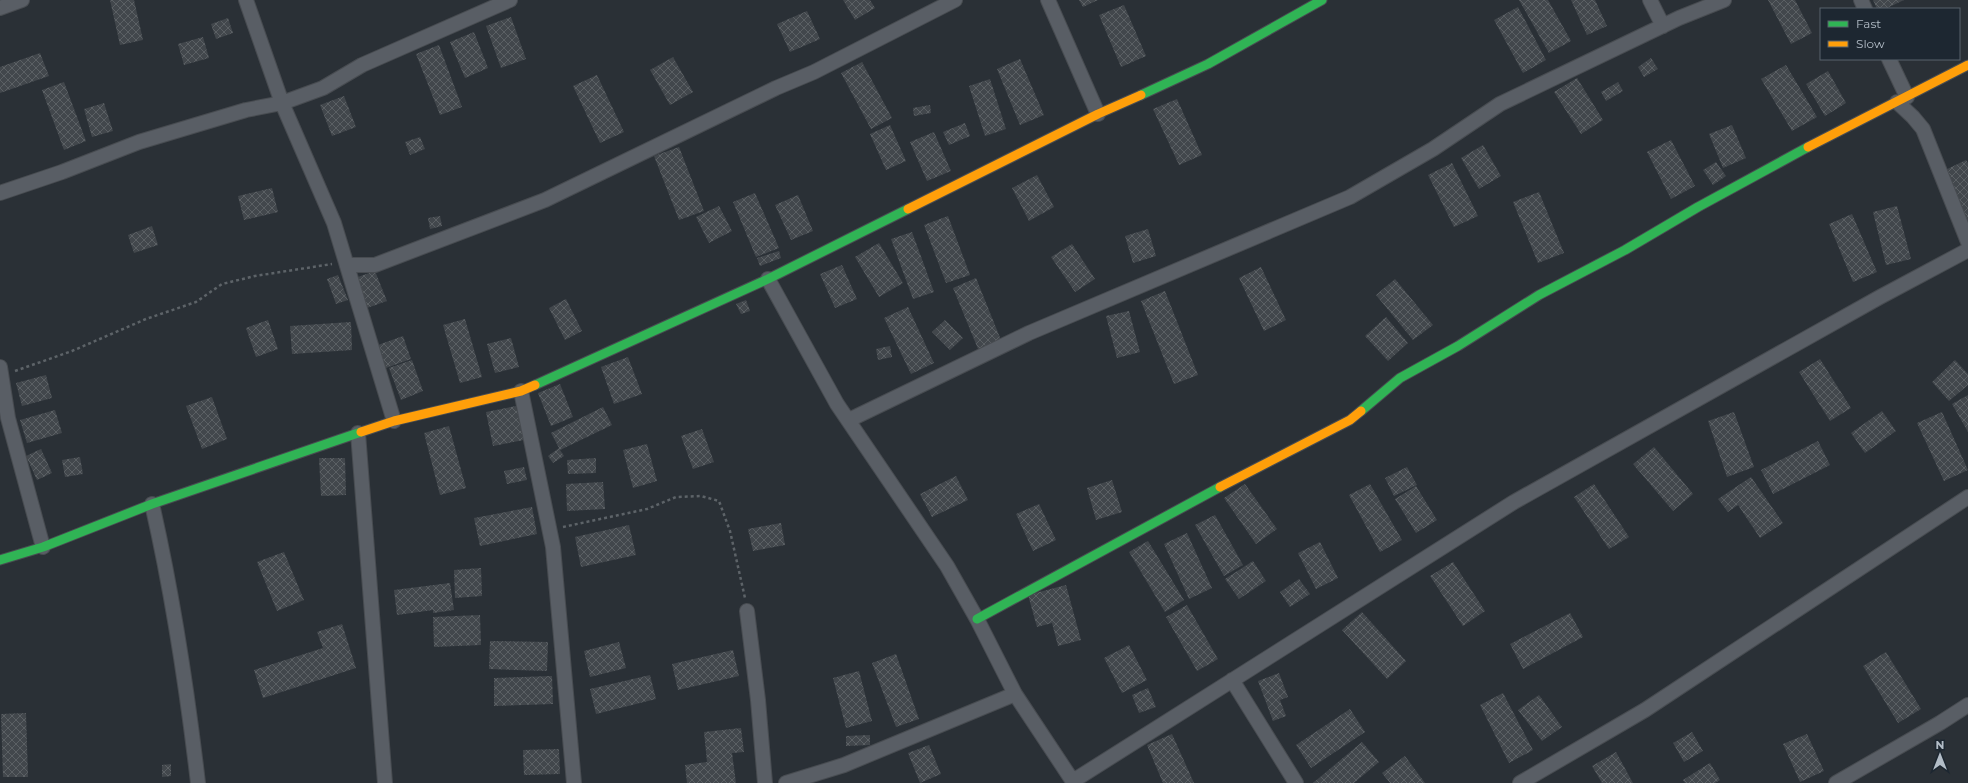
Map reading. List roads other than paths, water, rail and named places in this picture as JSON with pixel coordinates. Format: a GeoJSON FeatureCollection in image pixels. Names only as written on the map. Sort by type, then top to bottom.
{"type":"FeatureCollection","features":[{"type":"Feature","properties":{"kind":"street"},"geometry":{"type":"LineString","coordinates":[[0,8],[22,0]]}},
{"type":"Feature","properties":{"kind":"street"},"geometry":{"type":"LineString","coordinates":[[246,0],[282,103],[334,223],[394,422]]}},
{"type":"Feature","properties":{"kind":"street"},"geometry":{"type":"LineString","coordinates":[[0,193],[62,172],[139,142],[246,110],[282,103],[323,88],[362,65],[510,0]]}},
{"type":"Feature","properties":{"kind":"street"},"geometry":{"type":"LineString","coordinates":[[347,265],[375,264],[545,200],[776,88],[814,72],[955,0]]}},
{"type":"Feature","properties":{"kind":"street"},"geometry":{"type":"LineString","coordinates":[[1048,0],[1098,114]]}},
{"type":"Feature","properties":{"kind":"street"},"geometry":{"type":"LineString","coordinates":[[0,560],[43,547],[152,504],[358,433],[394,422],[521,391],[768,279],[1098,114],[1208,64],[1322,0]]}},
{"type":"Feature","properties":{"kind":"street"},"geometry":{"type":"LineString","coordinates":[[1650,0],[1663,26]]}},
{"type":"Feature","properties":{"kind":"street"},"geometry":{"type":"LineString","coordinates":[[849,420],[1029,333],[1350,197],[1433,149],[1500,104],[1663,26],[1724,0]]}},
{"type":"Feature","properties":{"kind":"street"},"geometry":{"type":"LineString","coordinates":[[1889,60],[1902,100],[1923,129],[1968,242]]}},
{"type":"Feature","properties":{"kind":"street"},"geometry":{"type":"LineString","coordinates":[[977,618],[1275,458],[1350,420],[1400,378],[1458,346],[1540,295],[1625,250],[1698,207],[1790,157],[1968,65]]}},
{"type":"Feature","properties":{"kind":"street"},"geometry":{"type":"LineString","coordinates":[[768,279],[837,404],[947,566],[977,618],[1015,694],[1074,782],[1232,680],[1514,502],[1859,309],[1968,250]]}},
{"type":"Feature","properties":{"kind":"street"},"geometry":{"type":"LineString","coordinates":[[1,377],[8,418],[43,547]]}},
{"type":"Feature","properties":{"kind":"street"},"geometry":{"type":"LineString","coordinates":[[521,391],[553,547],[574,783]]}},
{"type":"Feature","properties":{"kind":"street"},"geometry":{"type":"LineString","coordinates":[[358,433],[385,783]]}},
{"type":"Feature","properties":{"kind":"street"},"geometry":{"type":"LineString","coordinates":[[1520,783],[1645,710],[1968,497]]}},
{"type":"Feature","properties":{"kind":"street"},"geometry":{"type":"LineString","coordinates":[[152,504],[162,547],[182,661],[198,783]]}},
{"type":"Feature","properties":{"kind":"street"},"geometry":{"type":"LineString","coordinates":[[747,611],[758,700],[765,783]]}},
{"type":"Feature","properties":{"kind":"street"},"geometry":{"type":"LineString","coordinates":[[1232,680],[1296,783]]}},
{"type":"Feature","properties":{"kind":"street"},"geometry":{"type":"LineString","coordinates":[[786,783],[844,765],[1015,694]]}},
{"type":"Feature","properties":{"kind":"street"},"geometry":{"type":"LineString","coordinates":[[1836,783],[1940,723],[1968,705]]}}]}
